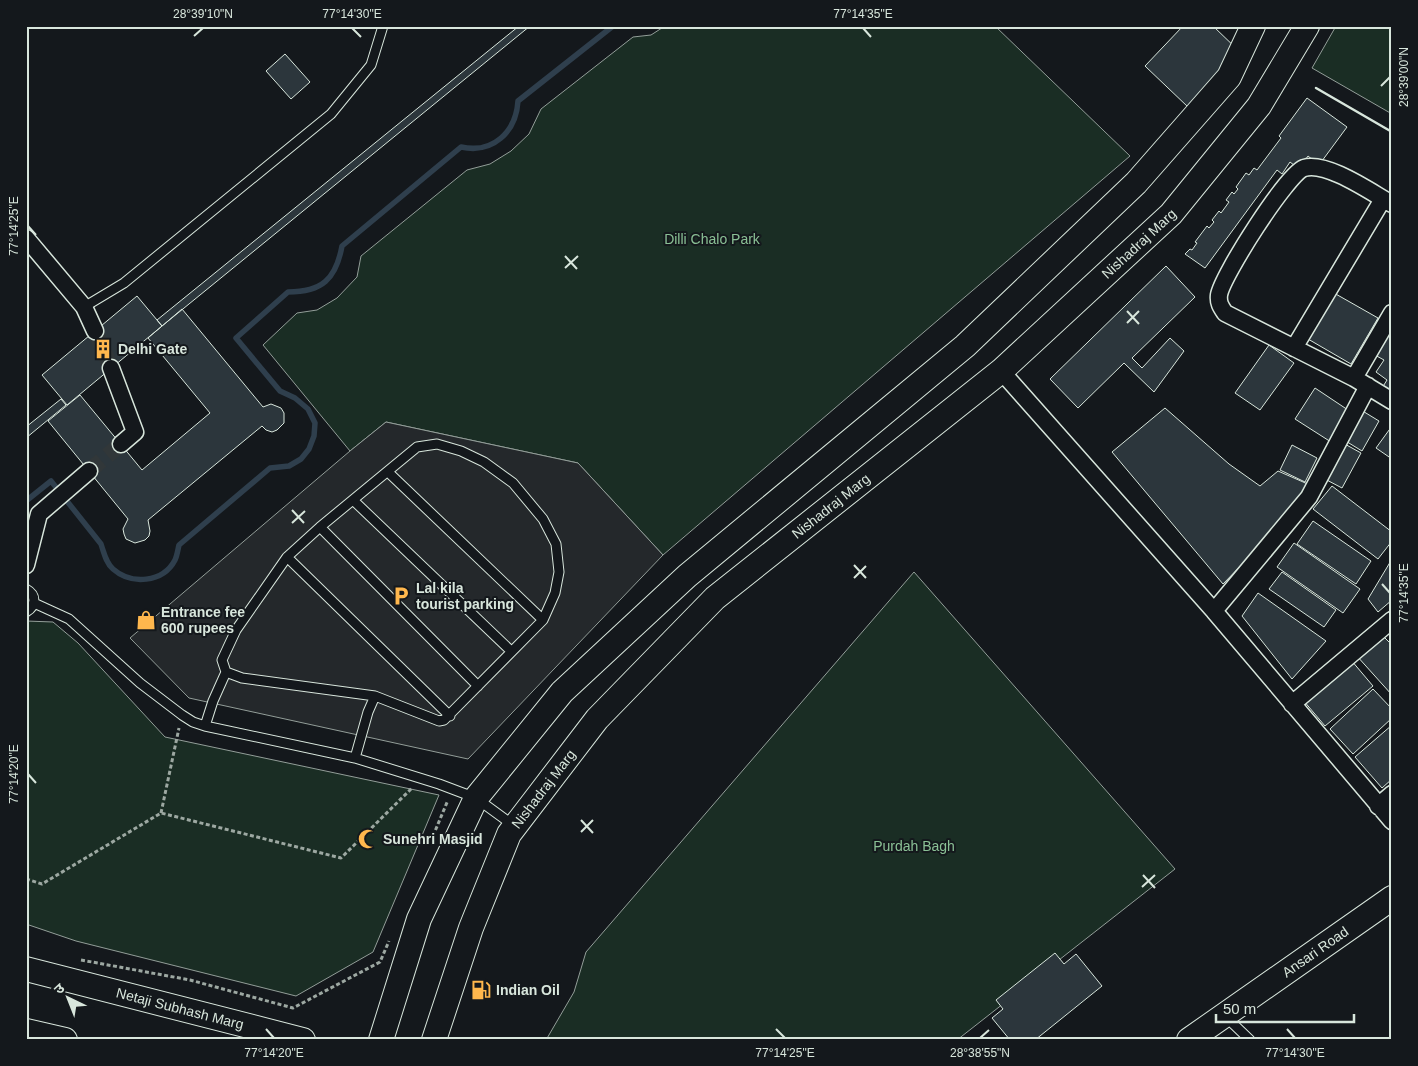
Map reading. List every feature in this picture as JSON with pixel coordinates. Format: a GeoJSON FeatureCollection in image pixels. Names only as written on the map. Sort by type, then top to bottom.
{"type":"FeatureCollection","features":[{"type":"Feature","properties":{"kind":"main road"},"geometry":{"type":"LineString","coordinates":[[381,1040],[420,919],[476,798],[562,692],[695,570],[964,346],[1136,183],[1229,77],[1253,26]]}},
{"type":"Feature","properties":{"kind":"main road","name":"Nishadraj Marg"},"geometry":{"type":"LineString","coordinates":[[434,1040],[471,928],[509,834],[597,719],[715,598],[1001,371],[1170,214],[1259,106],[1307,26]]}},
{"type":"Feature","properties":{"kind":"main road","name":"Ansari Road"},"geometry":{"type":"LineString","coordinates":[[1189,1040],[1392,898]]}},
{"type":"Feature","properties":{"kind":"main road","name":"Netaji Subhash Marg"},"geometry":{"type":"LineString","coordinates":[[26,969],[303,1040]]}},
{"type":"Feature","properties":{"kind":"main road"},"geometry":{"type":"LineString","coordinates":[[26,1031],[65,1040]]}},
{"type":"Feature","properties":{"kind":"street"},"geometry":{"type":"LineString","coordinates":[[1294,348],[1387,201],[1332,171],[1314,167],[1303,168],[1292,177],[1254,230],[1227,275],[1220,294],[1219,304],[1225,313],[1361,382],[1392,401]]}},
{"type":"Feature","properties":{"kind":"street"},"geometry":{"type":"LineString","coordinates":[[26,238],[84,307],[95,331]]}},
{"type":"Feature","properties":{"kind":"street"},"geometry":{"type":"LineString","coordinates":[[1214,611],[1309,496],[1392,313]]}},
{"type":"Feature","properties":{"kind":"street"},"geometry":{"type":"LineString","coordinates":[[111,368],[135,432],[121,444]]}},
{"type":"Feature","properties":{"kind":"street"},"geometry":{"type":"LineString","coordinates":[[1001,371],[1214,611],[1392,821]]}},
{"type":"Feature","properties":{"kind":"street"},"geometry":{"type":"LineString","coordinates":[[26,565],[39,514],[89,471]]}},
{"type":"Feature","properties":{"kind":"street"},"geometry":{"type":"LineString","coordinates":[[1292,704],[1392,620]]}},
{"type":"Feature","properties":{"kind":"street"},"geometry":{"type":"LineString","coordinates":[[1378,806],[1392,794]]}},
{"type":"Feature","properties":{"kind":"lane"},"geometry":{"type":"LineString","coordinates":[[84,307],[124,282],[331,114],[371,65],[383,26]]}},
{"type":"Feature","properties":{"kind":"lane"},"geometry":{"type":"LineString","coordinates":[[205,726],[213,701],[226,672],[222,660],[236,630],[287,557],[320,527],[417,447],[436,444],[460,451],[484,462],[513,483],[543,519],[556,544],[559,572],[555,592],[543,620],[450,716],[439,722],[375,696],[242,678],[226,672]]}},
{"type":"Feature","properties":{"kind":"lane"},"geometry":{"type":"LineString","coordinates":[[388,472],[543,620]]}},
{"type":"Feature","properties":{"kind":"lane"},"geometry":{"type":"LineString","coordinates":[[354,500],[511,651]]}},
{"type":"Feature","properties":{"kind":"lane"},"geometry":{"type":"LineString","coordinates":[[320,527],[478,686]]}},
{"type":"Feature","properties":{"kind":"lane"},"geometry":{"type":"LineString","coordinates":[[287,557],[450,716]]}},
{"type":"Feature","properties":{"kind":"lane"},"geometry":{"type":"LineString","coordinates":[[26,589],[32,593],[34,603],[26,612]]}},
{"type":"Feature","properties":{"kind":"lane"},"geometry":{"type":"LineString","coordinates":[[34,603],[69,619],[140,683],[194,722],[205,726],[355,758],[453,789],[476,798],[515,826]]}},
{"type":"Feature","properties":{"kind":"lane"},"geometry":{"type":"LineString","coordinates":[[355,758],[375,696]]}},
{"type":"Feature","properties":{"kind":"lane"},"geometry":{"type":"LineString","coordinates":[[1224,1014],[1250,1040]]}},
{"type":"Feature","properties":{"kind":"path"},"geometry":{"type":"LineString","coordinates":[[161,813],[182,715]]}},
{"type":"Feature","properties":{"kind":"path"},"geometry":{"type":"LineString","coordinates":[[26,879],[42,884],[161,813],[341,858],[421,779]]}},
{"type":"Feature","properties":{"kind":"path"},"geometry":{"type":"LineString","coordinates":[[430,844],[453,789]]}},
{"type":"Feature","properties":{"kind":"path"},"geometry":{"type":"LineString","coordinates":[[74,958],[190,980],[293,1008],[380,962],[391,934]]}},
{"type":"Feature","properties":{"kind":"green space","name":"Dilli Chalo Park"},"geometry":{"type":"Polygon","coordinates":[[[665,26],[995,26],[1130,156],[663,555],[578,463],[386,422],[350,451],[263,345],[297,313],[317,310],[337,298],[357,277],[361,256],[467,170],[490,164],[511,151],[529,134],[541,109],[633,37],[651,35],[665,26]]]}},
{"type":"Feature","properties":{"kind":"green space"},"geometry":{"type":"Polygon","coordinates":[[[1336,26],[1392,26],[1392,114],[1312,68],[1336,26]]]}},
{"type":"Feature","properties":{"kind":"green space","name":"Purdah Bagh"},"geometry":{"type":"Polygon","coordinates":[[[914,572],[1175,869],[957,1040],[546,1040],[574,992],[586,952],[914,572]]]}},
{"type":"Feature","properties":{"kind":"green space"},"geometry":{"type":"Polygon","coordinates":[[[26,621],[53,622],[78,643],[165,737],[439,795],[373,952],[296,996],[76,941],[26,924],[26,621]]]}},
{"type":"Feature","properties":{"kind":"shaded area","name":"Lal kila tourist parking"},"geometry":{"type":"Polygon","coordinates":[[[386,422],[578,463],[663,555],[468,759],[189,698],[130,638],[386,422]]]}},
{"type":"Feature","properties":{"kind":"building"},"geometry":{"type":"Polygon","coordinates":[[[519,26],[530,26],[162,326],[157,320],[519,26]]]}},
{"type":"Feature","properties":{"kind":"building"},"geometry":{"type":"Polygon","coordinates":[[[1183,26],[1213,26],[1240,52],[1188,107],[1145,66],[1183,26]]]}},
{"type":"Feature","properties":{"kind":"building"},"geometry":{"type":"Polygon","coordinates":[[[285,54],[310,82],[291,99],[266,71],[285,54]]]}},
{"type":"Feature","properties":{"kind":"building"},"geometry":{"type":"Polygon","coordinates":[[[1307,98],[1347,127],[1319,165],[1308,156],[1299,169],[1290,162],[1282,174],[1277,170],[1205,268],[1185,254],[1190,249],[1192,250],[1197,243],[1195,242],[1207,226],[1209,228],[1214,222],[1212,220],[1219,211],[1221,213],[1229,202],[1226,200],[1232,192],[1234,194],[1238,189],[1236,187],[1246,173],[1249,175],[1254,168],[1257,170],[1307,98]]]}},
{"type":"Feature","properties":{"kind":"building"},"geometry":{"type":"Polygon","coordinates":[[[1166,266],[1195,297],[1132,358],[1142,368],[1170,338],[1184,351],[1154,392],[1124,363],[1078,408],[1050,379],[1166,266]]]}},
{"type":"Feature","properties":{"kind":"building"},"geometry":{"type":"Polygon","coordinates":[[[1334,293],[1378,318],[1351,364],[1308,339],[1334,293]]]}},
{"type":"Feature","properties":{"kind":"building","name":"Delhi Gate"},"geometry":{"type":"Polygon","coordinates":[[[137,296],[162,326],[67,405],[42,375],[137,296]]]}},
{"type":"Feature","properties":{"kind":"building"},"geometry":{"type":"Polygon","coordinates":[[[182,309],[263,407],[271,404],[281,408],[284,413],[284,423],[272,432],[262,426],[148,520],[149,536],[145,540],[135,543],[126,539],[124,534],[123,529],[128,519],[48,421],[80,395],[142,470],[210,413],[148,338],[182,309]]]}},
{"type":"Feature","properties":{"kind":"building"},"geometry":{"type":"Polygon","coordinates":[[[1392,322],[1392,394],[1382,388],[1387,380],[1376,372],[1384,360],[1373,354],[1392,322]]]}},
{"type":"Feature","properties":{"kind":"building"},"geometry":{"type":"Polygon","coordinates":[[[1269,345],[1294,363],[1260,410],[1235,393],[1269,345]]]}},
{"type":"Feature","properties":{"kind":"building"},"geometry":{"type":"Polygon","coordinates":[[[1315,388],[1351,412],[1331,442],[1295,419],[1315,388]]]}},
{"type":"Feature","properties":{"kind":"building"},"geometry":{"type":"Polygon","coordinates":[[[61,399],[66,405],[26,438],[26,427],[61,399]]]}},
{"type":"Feature","properties":{"kind":"building"},"geometry":{"type":"Polygon","coordinates":[[[1165,408],[1229,464],[1260,486],[1278,471],[1310,485],[1280,525],[1223,584],[1112,452],[1165,408]]]}},
{"type":"Feature","properties":{"kind":"building"},"geometry":{"type":"Polygon","coordinates":[[[1361,410],[1379,421],[1362,451],[1344,440],[1361,410]]]}},
{"type":"Feature","properties":{"kind":"building"},"geometry":{"type":"Polygon","coordinates":[[[1392,426],[1392,459],[1376,448],[1392,426]]]}},
{"type":"Feature","properties":{"kind":"building"},"geometry":{"type":"Polygon","coordinates":[[[1343,443],[1361,453],[1342,488],[1323,478],[1343,443]]]}},
{"type":"Feature","properties":{"kind":"building"},"geometry":{"type":"Polygon","coordinates":[[[1292,445],[1317,458],[1305,482],[1280,470],[1292,445]]]}},
{"type":"Feature","properties":{"kind":"building"},"geometry":{"type":"Polygon","coordinates":[[[1332,486],[1392,532],[1392,541],[1378,559],[1313,509],[1332,486]]]}},
{"type":"Feature","properties":{"kind":"building"},"geometry":{"type":"Polygon","coordinates":[[[1313,521],[1371,561],[1356,584],[1297,544],[1313,521]]]}},
{"type":"Feature","properties":{"kind":"building"},"geometry":{"type":"Polygon","coordinates":[[[1294,543],[1360,589],[1343,613],[1277,567],[1294,543]]]}},
{"type":"Feature","properties":{"kind":"building"},"geometry":{"type":"Polygon","coordinates":[[[1392,559],[1392,600],[1378,612],[1368,599],[1392,559]]]}},
{"type":"Feature","properties":{"kind":"building"},"geometry":{"type":"Polygon","coordinates":[[[1282,572],[1336,610],[1324,627],[1269,589],[1282,572]]]}},
{"type":"Feature","properties":{"kind":"building"},"geometry":{"type":"Polygon","coordinates":[[[1258,593],[1326,641],[1292,679],[1242,616],[1258,593]]]}},
{"type":"Feature","properties":{"kind":"building"},"geometry":{"type":"Polygon","coordinates":[[[1380,633],[1392,645],[1392,695],[1356,655],[1380,633]]]}},
{"type":"Feature","properties":{"kind":"building"},"geometry":{"type":"Polygon","coordinates":[[[1351,660],[1373,686],[1325,726],[1303,700],[1351,660]]]}},
{"type":"Feature","properties":{"kind":"building"},"geometry":{"type":"Polygon","coordinates":[[[1373,689],[1392,709],[1392,718],[1353,754],[1330,729],[1373,689]]]}},
{"type":"Feature","properties":{"kind":"building"},"geometry":{"type":"Polygon","coordinates":[[[1392,725],[1392,779],[1382,788],[1355,757],[1392,725]]]}},
{"type":"Feature","properties":{"kind":"building"},"geometry":{"type":"Polygon","coordinates":[[[1055,953],[1064,964],[1076,954],[1102,986],[1035,1040],[1010,1040],[992,1018],[1003,1009],[996,1000],[1055,953]]]}},
{"type":"Feature","properties":{"kind":"waterway"},"geometry":{"type":"LineString","coordinates":[[26,501],[51,481],[101,544],[107,561],[113,569],[129,578],[146,579],[155,577],[170,568],[177,555],[179,545],[270,468],[289,466],[301,459],[309,449],[314,436],[315,423],[308,409],[295,398],[280,391],[236,338],[288,292],[310,289],[326,281],[336,267],[342,246],[461,147],[483,147],[493,144],[501,138],[513,122],[518,101],[613,26]]}},
{"type":"Feature","properties":{"kind":"tunnel"},"geometry":{"type":"LineString","coordinates":[[95,331],[111,368]]}},
{"type":"Feature","properties":{"kind":"tunnel"},"geometry":{"type":"LineString","coordinates":[[89,471],[121,444]]}},
{"type":"Feature","properties":{"kind":"wall"},"geometry":{"type":"LineString","coordinates":[[1316,88],[1392,132]]}},
{"type":"Feature","properties":{"kind":"place","name":"Delhi Gate"},"geometry":{"type":"Point","coordinates":[103,349]}},
{"type":"Feature","properties":{"kind":"place","name":"Lal kila tourist parking"},"geometry":{"type":"Point","coordinates":[401,596]}},
{"type":"Feature","properties":{"kind":"place","name":"Entrance fee 600 rupees"},"geometry":{"type":"Point","coordinates":[146,620]}},
{"type":"Feature","properties":{"kind":"place","name":"Sunehri Masjid"},"geometry":{"type":"Point","coordinates":[368,839]}},
{"type":"Feature","properties":{"kind":"place","name":"Indian Oil"},"geometry":{"type":"Point","coordinates":[481,990]}}]}
